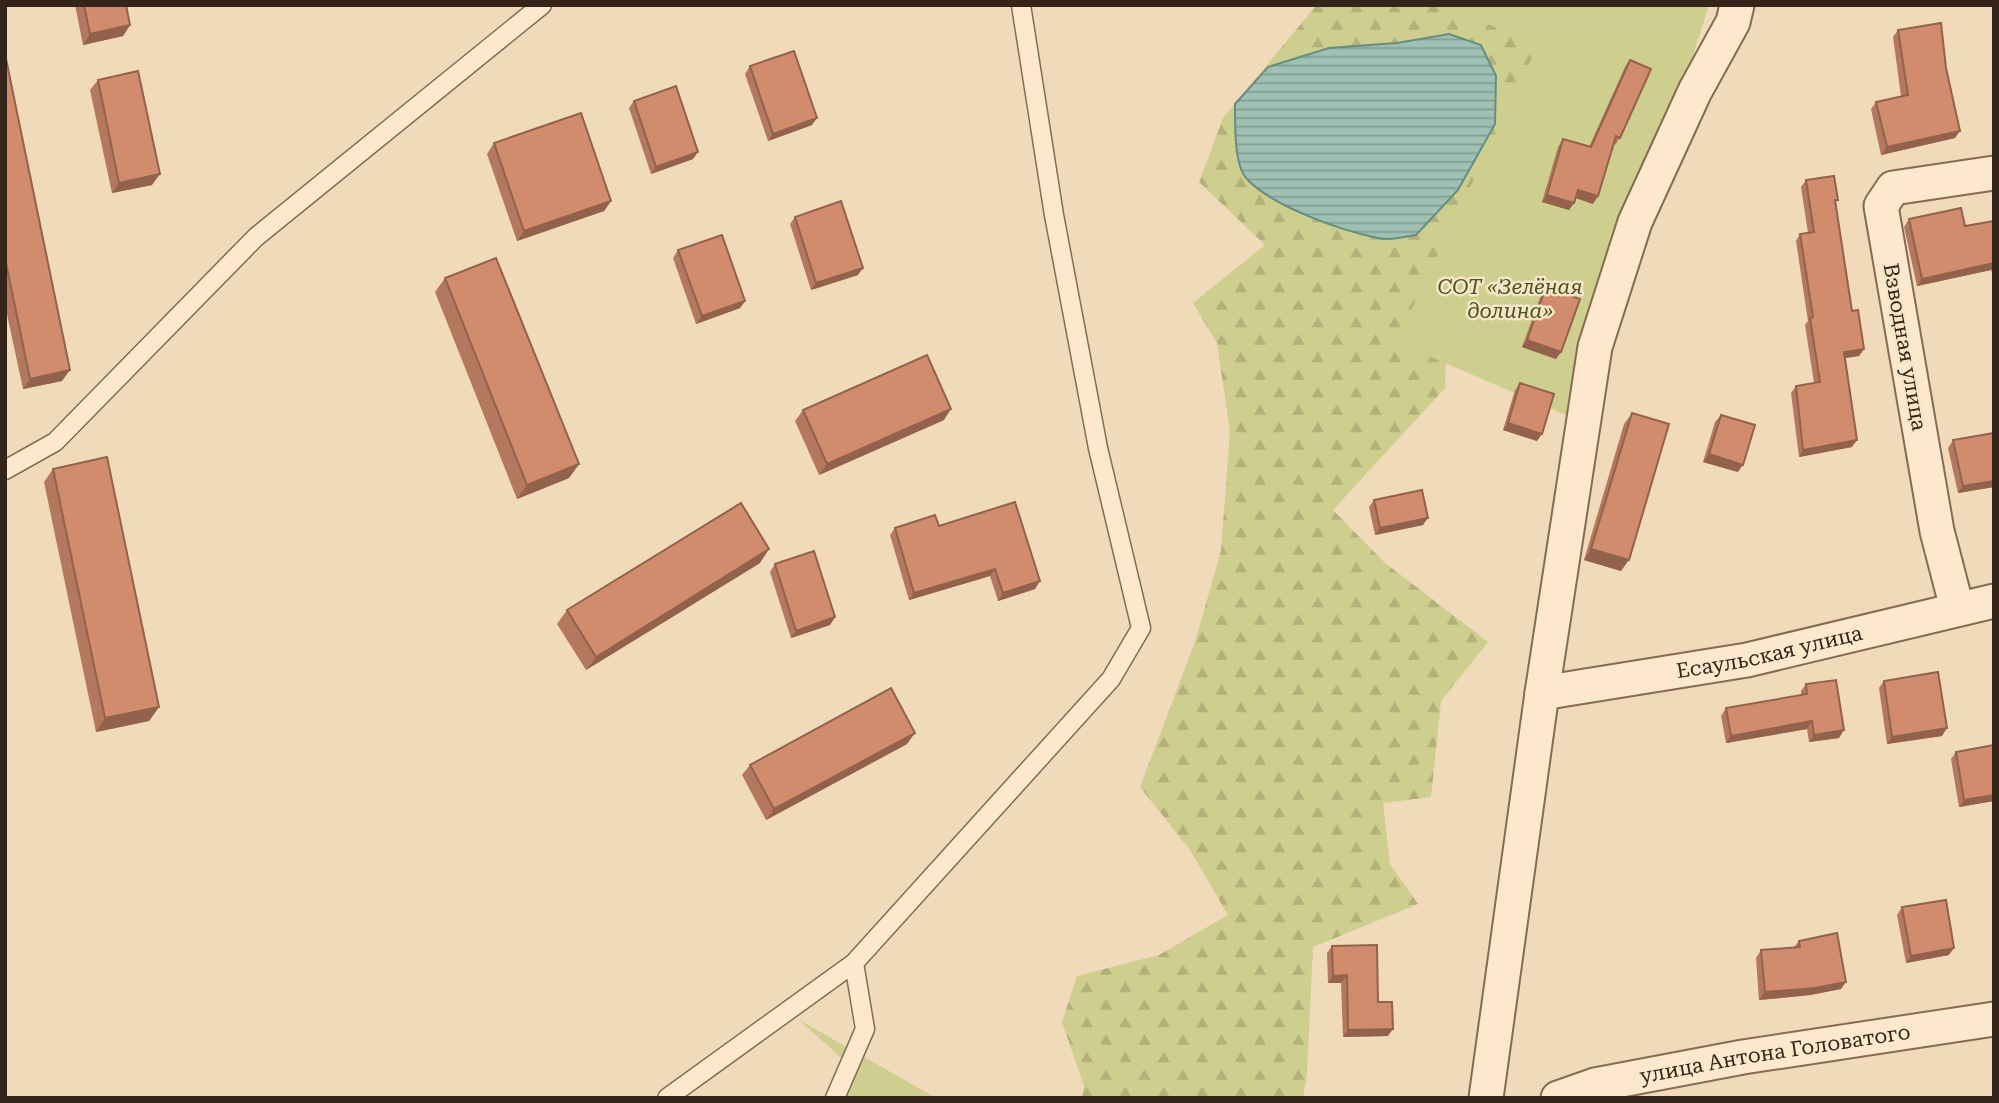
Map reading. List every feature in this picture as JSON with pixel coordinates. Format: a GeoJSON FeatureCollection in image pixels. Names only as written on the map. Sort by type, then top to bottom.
{"type":"FeatureCollection","features":[{"type":"Feature","properties":{"kind":"street"},"geometry":{"type":"LineString","coordinates":[[1486,1098],[1542,693],[1595,347],[1635,222],[1695,91],[1733,22],[1737,5]]}},
{"type":"Feature","properties":{"kind":"street","name":"Взводная улица"},"geometry":{"type":"LineString","coordinates":[[1957,608],[1937,531],[1881,206],[1893,188],[1994,173]]}},
{"type":"Feature","properties":{"kind":"street","name":"Есаульская улица"},"geometry":{"type":"LineString","coordinates":[[1542,693],[1747,660],[1994,601]]}},
{"type":"Feature","properties":{"kind":"street","name":"улица Антона Головатого"},"geometry":{"type":"LineString","coordinates":[[1558,1098],[1595,1085],[1743,1057],[1994,1019]]}},
{"type":"Feature","properties":{"kind":"lane"},"geometry":{"type":"LineString","coordinates":[[5,470],[55,443],[256,237],[542,5]]}},
{"type":"Feature","properties":{"kind":"lane"},"geometry":{"type":"LineString","coordinates":[[667,1098],[854,963],[1111,679],[1140,628],[1095,434],[1054,215],[1021,5]]}},
{"type":"Feature","properties":{"kind":"lane"},"geometry":{"type":"LineString","coordinates":[[835,1098],[865,1029],[854,963]]}},
{"type":"Feature","properties":{"kind":"green space","name":"СОТ «Зелёная долина»"},"geometry":{"type":"Polygon","coordinates":[[[1436,5],[1709,5],[1684,84],[1619,216],[1566,415],[1396,342],[1539,43],[1436,5]]]}},
{"type":"Feature","properties":{"kind":"green space"},"geometry":{"type":"Polygon","coordinates":[[[1554,5],[1447,319],[1445,388],[1333,510],[1384,562],[1488,642],[1441,701],[1431,797],[1383,803],[1390,864],[1418,904],[1313,947],[1307,1074],[1303,1098],[1082,1098],[1084,1086],[1062,1022],[1077,976],[1159,955],[1228,915],[1190,850],[1140,787],[1195,642],[1221,551],[1230,431],[1217,343],[1193,303],[1265,245],[1199,182],[1223,118],[1315,7],[1554,5]]]}},
{"type":"Feature","properties":{"kind":"green space"},"geometry":{"type":"Polygon","coordinates":[[[799,1020],[936,1098],[829,1098],[845,1061],[799,1020]]]}},
{"type":"Feature","properties":{"kind":"shaded area"},"geometry":{"type":"Polygon","coordinates":[[[1449,34],[1481,45],[1496,76],[1495,124],[1458,190],[1416,235],[1383,239],[1346,230],[1289,207],[1257,188],[1246,178],[1237,153],[1235,104],[1268,67],[1329,48],[1397,43],[1449,34]]]}},
{"type":"Feature","properties":{"kind":"building"},"geometry":{"type":"Polygon","coordinates":[[[84,5],[126,5],[130,25],[90,34],[84,5]]]}},
{"type":"Feature","properties":{"kind":"building"},"geometry":{"type":"Polygon","coordinates":[[[1941,23],[1946,68],[1960,131],[1887,147],[1876,102],[1908,95],[1898,30],[1941,23]]]}},
{"type":"Feature","properties":{"kind":"building"},"geometry":{"type":"Polygon","coordinates":[[[794,51],[817,118],[773,134],[750,66],[794,51]]]}},
{"type":"Feature","properties":{"kind":"building"},"geometry":{"type":"Polygon","coordinates":[[[5,54],[70,370],[30,379],[5,258],[5,54]]]}},
{"type":"Feature","properties":{"kind":"building"},"geometry":{"type":"Polygon","coordinates":[[[1630,60],[1651,69],[1620,138],[1616,136],[1598,196],[1578,190],[1574,203],[1547,195],[1563,139],[1591,147],[1630,60]]]}},
{"type":"Feature","properties":{"kind":"building"},"geometry":{"type":"Polygon","coordinates":[[[138,71],[160,174],[119,183],[98,80],[138,71]]]}},
{"type":"Feature","properties":{"kind":"building"},"geometry":{"type":"Polygon","coordinates":[[[676,86],[698,152],[656,167],[634,101],[676,86]]]}},
{"type":"Feature","properties":{"kind":"building"},"geometry":{"type":"Polygon","coordinates":[[[581,113],[611,201],[524,231],[494,143],[581,113]]]}},
{"type":"Feature","properties":{"kind":"building"},"geometry":{"type":"Polygon","coordinates":[[[1834,176],[1838,200],[1835,200],[1852,311],[1858,310],[1864,349],[1844,352],[1857,440],[1803,450],[1796,386],[1820,382],[1800,234],[1814,232],[1806,180],[1834,176]]]}},
{"type":"Feature","properties":{"kind":"building"},"geometry":{"type":"Polygon","coordinates":[[[841,201],[863,268],[816,283],[795,217],[841,201]]]}},
{"type":"Feature","properties":{"kind":"building"},"geometry":{"type":"Polygon","coordinates":[[[1961,208],[1965,226],[1994,221],[1994,263],[1922,279],[1909,219],[1961,208]]]}},
{"type":"Feature","properties":{"kind":"building"},"geometry":{"type":"Polygon","coordinates":[[[722,235],[745,301],[702,316],[678,250],[722,235]]]}},
{"type":"Feature","properties":{"kind":"building"},"geometry":{"type":"Polygon","coordinates":[[[496,258],[579,464],[527,485],[445,278],[496,258]]]}},
{"type":"Feature","properties":{"kind":"building"},"geometry":{"type":"Polygon","coordinates":[[[1546,287],[1580,299],[1561,352],[1527,340],[1546,287]]]}},
{"type":"Feature","properties":{"kind":"building"},"geometry":{"type":"Polygon","coordinates":[[[927,355],[951,409],[827,464],[803,410],[927,355]]]}},
{"type":"Feature","properties":{"kind":"building"},"geometry":{"type":"Polygon","coordinates":[[[1520,383],[1554,394],[1542,434],[1508,423],[1520,383]]]}},
{"type":"Feature","properties":{"kind":"building"},"geometry":{"type":"Polygon","coordinates":[[[1632,413],[1669,424],[1629,560],[1591,549],[1632,413]]]}},
{"type":"Feature","properties":{"kind":"building"},"geometry":{"type":"Polygon","coordinates":[[[1721,415],[1755,425],[1743,465],[1709,454],[1721,415]]]}},
{"type":"Feature","properties":{"kind":"building"},"geometry":{"type":"Polygon","coordinates":[[[1994,433],[1994,481],[1963,486],[1953,440],[1994,433]]]}},
{"type":"Feature","properties":{"kind":"building"},"geometry":{"type":"Polygon","coordinates":[[[107,457],[159,707],[105,718],[53,469],[107,457]]]}},
{"type":"Feature","properties":{"kind":"building"},"geometry":{"type":"Polygon","coordinates":[[[1422,490],[1428,518],[1380,528],[1374,500],[1422,490]]]}},
{"type":"Feature","properties":{"kind":"building"},"geometry":{"type":"Polygon","coordinates":[[[1015,502],[1040,581],[1003,593],[995,569],[914,593],[895,528],[935,515],[939,526],[1015,502]]]}},
{"type":"Feature","properties":{"kind":"building"},"geometry":{"type":"Polygon","coordinates":[[[741,503],[769,549],[596,657],[567,610],[741,503]]]}},
{"type":"Feature","properties":{"kind":"building"},"geometry":{"type":"Polygon","coordinates":[[[814,551],[835,617],[796,631],[775,564],[814,551]]]}},
{"type":"Feature","properties":{"kind":"building"},"geometry":{"type":"Polygon","coordinates":[[[1938,672],[1947,728],[1892,737],[1884,681],[1938,672]]]}},
{"type":"Feature","properties":{"kind":"building"},"geometry":{"type":"Polygon","coordinates":[[[1836,680],[1844,730],[1814,735],[1812,721],[1731,736],[1726,708],[1807,694],[1806,684],[1836,680]]]}},
{"type":"Feature","properties":{"kind":"building"},"geometry":{"type":"Polygon","coordinates":[[[891,688],[915,733],[774,809],[750,765],[891,688]]]}},
{"type":"Feature","properties":{"kind":"building"},"geometry":{"type":"Polygon","coordinates":[[[1994,745],[1994,795],[1964,800],[1956,752],[1994,745]]]}},
{"type":"Feature","properties":{"kind":"building"},"geometry":{"type":"Polygon","coordinates":[[[1946,900],[1954,948],[1911,956],[1902,907],[1946,900]]]}},
{"type":"Feature","properties":{"kind":"building"},"geometry":{"type":"Polygon","coordinates":[[[1837,933],[1846,982],[1815,988],[1765,992],[1761,950],[1800,947],[1799,941],[1837,933]]]}},
{"type":"Feature","properties":{"kind":"building"},"geometry":{"type":"Polygon","coordinates":[[[1377,945],[1378,1002],[1392,1002],[1393,1029],[1348,1030],[1347,975],[1333,976],[1332,946],[1377,945]]]}}]}
